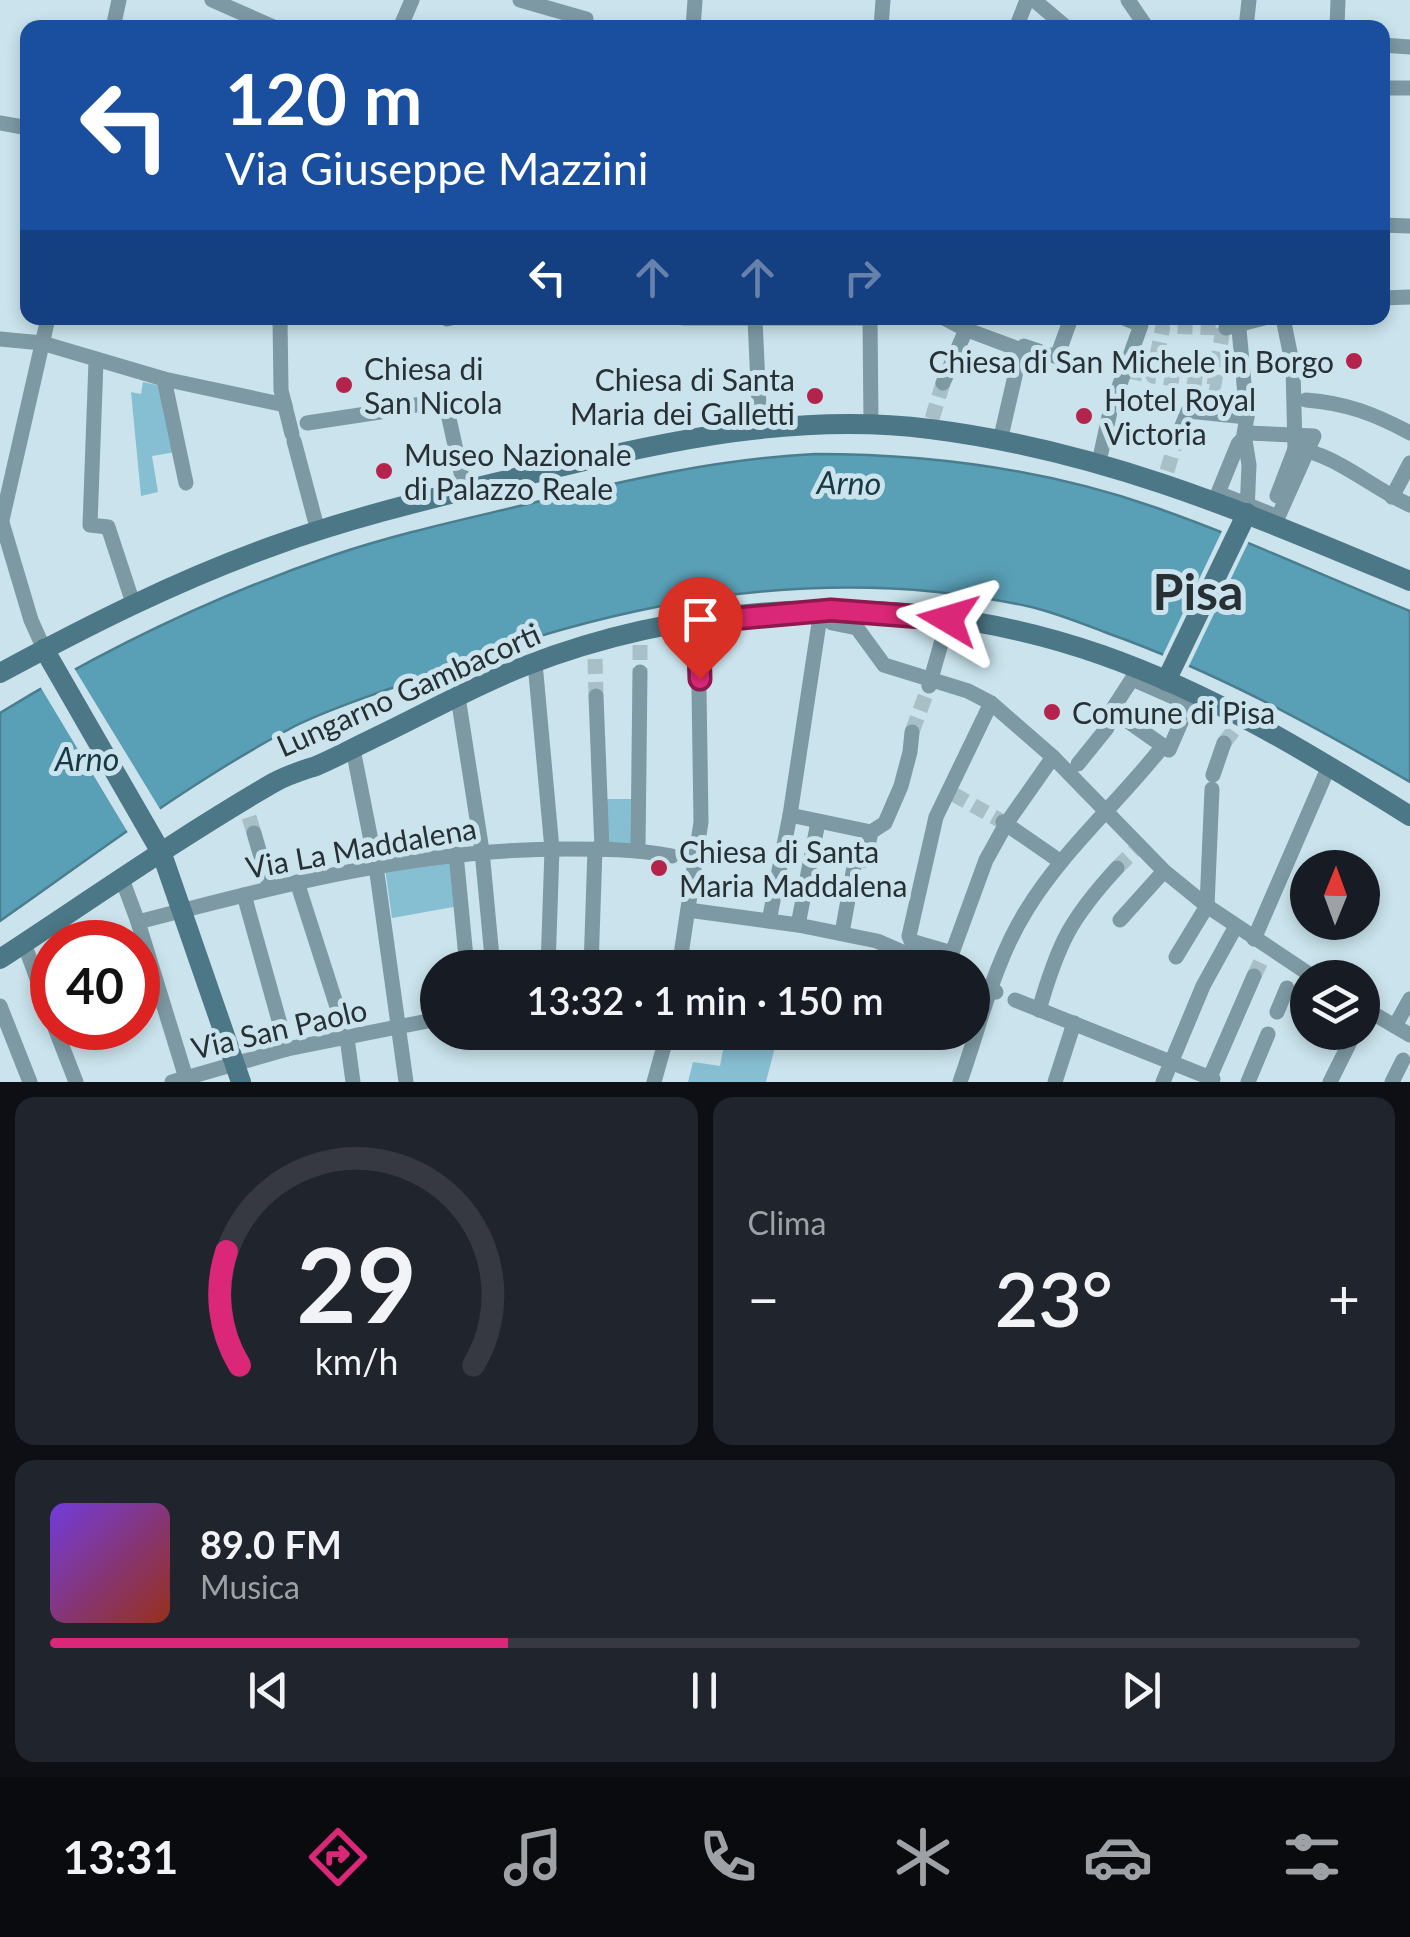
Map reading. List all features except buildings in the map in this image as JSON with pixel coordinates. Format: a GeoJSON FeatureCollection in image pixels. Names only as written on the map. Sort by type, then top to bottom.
{"type":"FeatureCollection","features":[{"type":"Feature","properties":{"kind":"street"},"geometry":{"type":"LineString","coordinates":[[212,0],[258,20]]}},
{"type":"Feature","properties":{"kind":"street"},"geometry":{"type":"LineString","coordinates":[[520,0],[577,20]]}},
{"type":"Feature","properties":{"kind":"street"},"geometry":{"type":"LineString","coordinates":[[1031,0],[1056,20]]}},
{"type":"Feature","properties":{"kind":"street"},"geometry":{"type":"LineString","coordinates":[[46,325],[3,480],[1,518],[31,620],[47,656],[158,846],[237,1073]]}},
{"type":"Feature","properties":{"kind":"street"},"geometry":{"type":"LineString","coordinates":[[280,325],[284,404],[297,429],[318,531]]}},
{"type":"Feature","properties":{"kind":"street"},"geometry":{"type":"LineString","coordinates":[[756,325],[760,423]]}},
{"type":"Feature","properties":{"kind":"street"},"geometry":{"type":"LineString","coordinates":[[870,325],[871,424]]}},
{"type":"Feature","properties":{"kind":"street"},"geometry":{"type":"LineString","coordinates":[[943,383],[968,325]]}},
{"type":"Feature","properties":{"kind":"street"},"geometry":{"type":"LineString","coordinates":[[969,325],[983,336],[1021,350]]}},
{"type":"Feature","properties":{"kind":"street"},"geometry":{"type":"LineString","coordinates":[[1000,441],[1021,350],[1024,346],[1049,355],[1067,325]]}},
{"type":"Feature","properties":{"kind":"street"},"geometry":{"type":"LineString","coordinates":[[1102,453],[1110,412],[1141,325]]}},
{"type":"Feature","properties":{"kind":"street"},"geometry":{"type":"LineString","coordinates":[[1169,675],[1246,509],[1245,429],[1234,325]]}},
{"type":"Feature","properties":{"kind":"street"},"geometry":{"type":"LineString","coordinates":[[1245,429],[1218,493],[1246,509],[1278,517],[1299,444],[1300,400],[1284,325]]}},
{"type":"Feature","properties":{"kind":"street"},"geometry":{"type":"LineString","coordinates":[[0,338],[42,343],[164,379],[284,404]]}},
{"type":"Feature","properties":{"kind":"street"},"geometry":{"type":"LineString","coordinates":[[96,361],[90,525],[108,527],[133,603]]}},
{"type":"Feature","properties":{"kind":"street"},"geometry":{"type":"LineString","coordinates":[[164,379],[186,483]]}},
{"type":"Feature","properties":{"kind":"street"},"geometry":{"type":"LineString","coordinates":[[297,429],[445,400],[465,491]]}},
{"type":"Feature","properties":{"kind":"street"},"geometry":{"type":"LineString","coordinates":[[1300,400],[1332,402],[1370,412],[1410,433]]}},
{"type":"Feature","properties":{"kind":"street"},"geometry":{"type":"LineString","coordinates":[[1178,438],[1188,411],[1322,453],[1346,471],[1410,505]]}},
{"type":"Feature","properties":{"kind":"street"},"geometry":{"type":"LineString","coordinates":[[0,672],[47,656],[133,603],[318,531],[465,491],[760,423],[931,424],[1166,477],[1410,580]]}},
{"type":"Feature","properties":{"kind":"street"},"geometry":{"type":"LineString","coordinates":[[1392,497],[1410,463]]}},
{"type":"Feature","properties":{"kind":"street"},"geometry":{"type":"LineString","coordinates":[[826,610],[832,622],[857,628],[884,665],[930,683],[968,691],[991,703],[1053,757],[1074,769],[1136,849],[1290,973]]}},
{"type":"Feature","properties":{"kind":"street"},"geometry":{"type":"LineString","coordinates":[[769,921],[826,610]]}},
{"type":"Feature","properties":{"kind":"street","name":"Lungarno Gambacorti"},"geometry":{"type":"LineString","coordinates":[[0,959],[122,879],[158,846],[249,817],[289,774],[535,662],[594,651],[698,622],[826,610],[948,619],[1070,645],[1169,675],[1239,722],[1330,766],[1410,816]]}},
{"type":"Feature","properties":{"kind":"street"},"geometry":{"type":"LineString","coordinates":[[930,683],[948,619]]}},
{"type":"Feature","properties":{"kind":"street"},"geometry":{"type":"LineString","coordinates":[[682,950],[701,803],[698,622]]}},
{"type":"Feature","properties":{"kind":"street"},"geometry":{"type":"LineString","coordinates":[[535,662],[552,849],[549,950]]}},
{"type":"Feature","properties":{"kind":"street"},"geometry":{"type":"LineString","coordinates":[[638,849],[640,672]]}},
{"type":"Feature","properties":{"kind":"street"},"geometry":{"type":"LineString","coordinates":[[1074,769],[1112,720],[1112,710],[1132,679],[1189,704],[1169,750],[1112,720]]}},
{"type":"Feature","properties":{"kind":"street"},"geometry":{"type":"LineString","coordinates":[[592,950],[599,849],[596,696]]}},
{"type":"Feature","properties":{"kind":"street"},"geometry":{"type":"LineString","coordinates":[[458,697],[482,851],[491,950]]}},
{"type":"Feature","properties":{"kind":"street"},"geometry":{"type":"LineString","coordinates":[[991,703],[936,817],[911,941],[950,954],[954,951],[986,860],[1004,823],[1053,757]]}},
{"type":"Feature","properties":{"kind":"street"},"geometry":{"type":"LineString","coordinates":[[790,815],[871,832],[886,823],[910,752],[912,732]]}},
{"type":"Feature","properties":{"kind":"street"},"geometry":{"type":"LineString","coordinates":[[1176,957],[1207,906],[1213,782],[1224,742]]}},
{"type":"Feature","properties":{"kind":"street"},"geometry":{"type":"LineString","coordinates":[[960,1082],[1008,944],[1026,911],[1061,862],[1163,746]]}},
{"type":"Feature","properties":{"kind":"street"},"geometry":{"type":"LineString","coordinates":[[353,748],[376,866],[406,1082]]}},
{"type":"Feature","properties":{"kind":"street"},"geometry":{"type":"LineString","coordinates":[[1262,948],[1330,766]]}},
{"type":"Feature","properties":{"kind":"street"},"geometry":{"type":"LineString","coordinates":[[249,817],[270,888]]}},
{"type":"Feature","properties":{"kind":"street"},"geometry":{"type":"LineString","coordinates":[[798,925],[818,822]]}},
{"type":"Feature","properties":{"kind":"street"},"geometry":{"type":"LineString","coordinates":[[1004,823],[1061,862]]}},
{"type":"Feature","properties":{"kind":"street"},"geometry":{"type":"LineString","coordinates":[[842,933],[856,862],[865,860],[871,832]]}},
{"type":"Feature","properties":{"kind":"street","name":"Via La Maddalena"},"geometry":{"type":"LineString","coordinates":[[146,920],[297,882],[456,854],[638,849],[672,856]]}},
{"type":"Feature","properties":{"kind":"street"},"geometry":{"type":"LineString","coordinates":[[456,854],[466,950]]}},
{"type":"Feature","properties":{"kind":"street"},"geometry":{"type":"LineString","coordinates":[[1039,1010],[1065,934],[1117,868]]}},
{"type":"Feature","properties":{"kind":"street"},"geometry":{"type":"LineString","coordinates":[[1120,920],[1164,871]]}},
{"type":"Feature","properties":{"kind":"street"},"geometry":{"type":"LineString","coordinates":[[122,879],[137,920]]}},
{"type":"Feature","properties":{"kind":"street"},"geometry":{"type":"LineString","coordinates":[[297,882],[347,1038],[353,1082]]}},
{"type":"Feature","properties":{"kind":"street"},"geometry":{"type":"LineString","coordinates":[[244,895],[287,1049]]}},
{"type":"Feature","properties":{"kind":"street"},"geometry":{"type":"LineString","coordinates":[[688,910],[842,933],[898,950]]}},
{"type":"Feature","properties":{"kind":"street"},"geometry":{"type":"LineString","coordinates":[[1163,1082],[1203,986],[1236,926]]}},
{"type":"Feature","properties":{"kind":"street"},"geometry":{"type":"LineString","coordinates":[[24,943],[30,960]]}},
{"type":"Feature","properties":{"kind":"street"},"geometry":{"type":"LineString","coordinates":[[1015,1000],[1212,1078],[1254,976]]}},
{"type":"Feature","properties":{"kind":"street"},"geometry":{"type":"LineString","coordinates":[[1278,1012],[1290,983]]}},
{"type":"Feature","properties":{"kind":"street"},"geometry":{"type":"LineString","coordinates":[[990,990],[994,992]]}},
{"type":"Feature","properties":{"kind":"street"},"geometry":{"type":"LineString","coordinates":[[1380,1018],[1403,1031],[1410,999]]}},
{"type":"Feature","properties":{"kind":"street"},"geometry":{"type":"LineString","coordinates":[[0,1006],[30,1082]]}},
{"type":"Feature","properties":{"kind":"street"},"geometry":{"type":"LineString","coordinates":[[160,1007],[179,1080]]}},
{"type":"Feature","properties":{"kind":"street","name":"Via San Paolo"},"geometry":{"type":"LineString","coordinates":[[179,1080],[237,1073],[287,1049],[420,1023]]}},
{"type":"Feature","properties":{"kind":"street"},"geometry":{"type":"LineString","coordinates":[[1055,1082],[1074,1023]]}},
{"type":"Feature","properties":{"kind":"street"},"geometry":{"type":"LineString","coordinates":[[1248,1082],[1268,1034]]}},
{"type":"Feature","properties":{"kind":"street"},"geometry":{"type":"LineString","coordinates":[[64,1050],[76,1082]]}},
{"type":"Feature","properties":{"kind":"street"},"geometry":{"type":"LineString","coordinates":[[654,1082],[663,1050]]}},
{"type":"Feature","properties":{"kind":"street"},"geometry":{"type":"LineString","coordinates":[[1330,1082],[1346,1050]]}},
{"type":"Feature","properties":{"kind":"street"},"geometry":{"type":"LineString","coordinates":[[1392,1082],[1403,1060]]}},
{"type":"Feature","properties":{"kind":"shaded area"},"geometry":{"type":"Polygon","coordinates":[[[143,382],[161,386],[176,452],[152,456],[158,492],[141,496],[131,392],[141,394],[143,382]]]}},
{"type":"Feature","properties":{"kind":"shaded area"},"geometry":{"type":"Polygon","coordinates":[[[606,799],[637,799],[635,844],[607,844],[606,799]]]}},
{"type":"Feature","properties":{"kind":"shaded area"},"geometry":{"type":"Polygon","coordinates":[[[454,856],[459,906],[392,918],[385,868],[454,856]]]}},
{"type":"Feature","properties":{"kind":"shaded area"},"geometry":{"type":"Polygon","coordinates":[[[723,1050],[774,1050],[766,1082],[688,1082],[693,1062],[720,1066],[723,1050]]]}},
{"type":"Feature","properties":{"kind":"water","name":"Arno"},"geometry":{"type":"Polygon","coordinates":[[[815,454],[987,466],[1113,494],[1251,544],[1410,611],[1410,782],[1224,682],[1047,611],[947,593],[788,589],[632,612],[555,632],[321,714],[256,747],[181,794],[0,921],[0,713],[40,689],[205,605],[358,547],[637,479],[743,461],[815,454]]]}},
{"type":"Feature","properties":{"kind":"pier"},"geometry":{"type":"Polygon","coordinates":[[[1223,529],[1249,541],[1187,670],[1161,659],[1223,529]]]}},
{"type":"Feature","properties":{"kind":"pier"},"geometry":{"type":"Polygon","coordinates":[[[71,663],[163,814],[130,836],[38,683],[71,663]]]}},
{"type":"Feature","properties":{"kind":"tunnel"},"geometry":{"type":"LineString","coordinates":[[1223,329],[1214,385],[1153,376],[1163,326],[1226,328]]}},
{"type":"Feature","properties":{"kind":"tunnel"},"geometry":{"type":"LineString","coordinates":[[1128,371],[1153,376]]}},
{"type":"Feature","properties":{"kind":"tunnel"},"geometry":{"type":"LineString","coordinates":[[932,419],[943,383]]}},
{"type":"Feature","properties":{"kind":"tunnel"},"geometry":{"type":"LineString","coordinates":[[1167,471],[1177,438]]}},
{"type":"Feature","properties":{"kind":"tunnel"},"geometry":{"type":"LineString","coordinates":[[640,645],[640,672]]}},
{"type":"Feature","properties":{"kind":"tunnel"},"geometry":{"type":"LineString","coordinates":[[595,659],[596,696]]}},
{"type":"Feature","properties":{"kind":"tunnel"},"geometry":{"type":"LineString","coordinates":[[912,732],[929,686]]}},
{"type":"Feature","properties":{"kind":"tunnel"},"geometry":{"type":"LineString","coordinates":[[1224,743],[1236,727]]}},
{"type":"Feature","properties":{"kind":"tunnel"},"geometry":{"type":"LineString","coordinates":[[953,794],[1003,822]]}},
{"type":"Feature","properties":{"kind":"tunnel"},"geometry":{"type":"LineString","coordinates":[[249,817],[254,833]]}},
{"type":"Feature","properties":{"kind":"tunnel"},"geometry":{"type":"LineString","coordinates":[[1117,868],[1134,851]]}},
{"type":"Feature","properties":{"kind":"tunnel"},"geometry":{"type":"LineString","coordinates":[[1254,976],[1263,957]]}},
{"type":"Feature","properties":{"kind":"place","name":"Chiesa di San Michele in Borgo"},"geometry":{"type":"Point","coordinates":[1354,361]}},
{"type":"Feature","properties":{"kind":"place","name":"Chiesa di San Nicola"},"geometry":{"type":"Point","coordinates":[344,385]}},
{"type":"Feature","properties":{"kind":"place","name":"Chiesa di Santa Maria dei Galletti"},"geometry":{"type":"Point","coordinates":[815,396]}},
{"type":"Feature","properties":{"kind":"place","name":"Hotel Royal Victoria"},"geometry":{"type":"Point","coordinates":[1084,416]}},
{"type":"Feature","properties":{"kind":"place","name":"Museo Nazionale di Palazzo Reale"},"geometry":{"type":"Point","coordinates":[384,471]}},
{"type":"Feature","properties":{"kind":"place","name":"Comune di Pisa"},"geometry":{"type":"Point","coordinates":[1052,712]}},
{"type":"Feature","properties":{"kind":"place","name":"Chiesa di Santa Maria Maddalena"},"geometry":{"type":"Point","coordinates":[659,868]}},
{"type":"Feature","properties":{"kind":"district","name":"Pisa"},"geometry":{"type":"Point","coordinates":[1198,591]}},
{"type":"Feature","properties":{"kind":"route"},"geometry":{"type":"LineString","coordinates":[[700,679],[698,622],[831,610],[948,619]]}}]}
